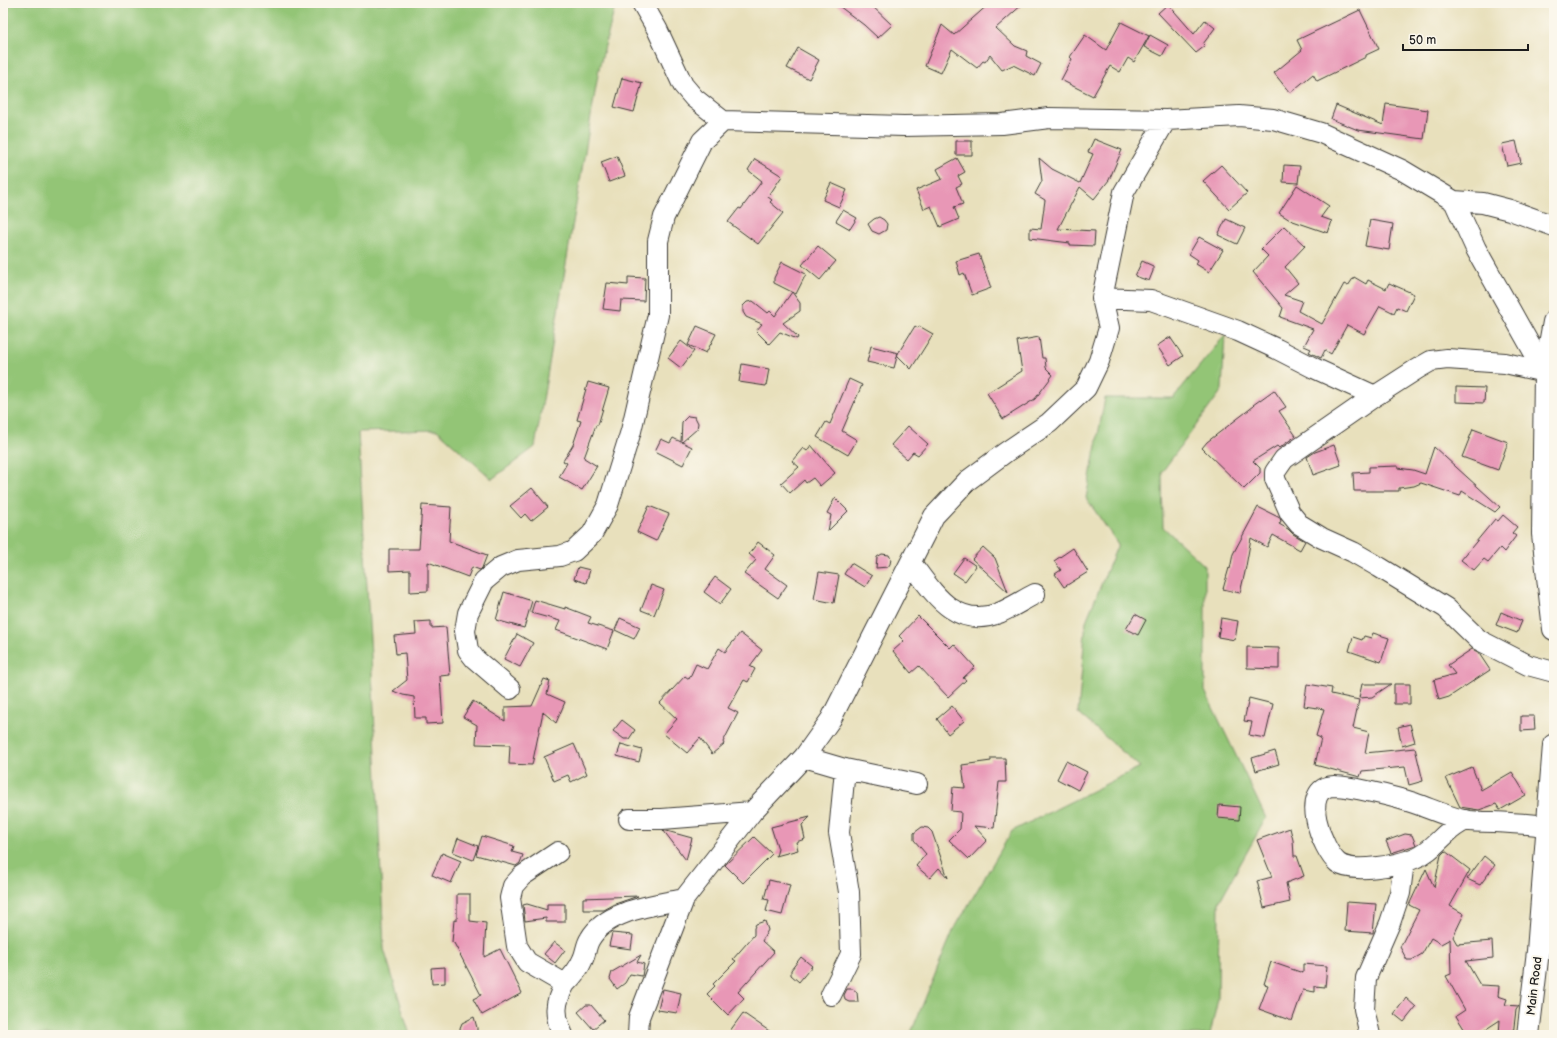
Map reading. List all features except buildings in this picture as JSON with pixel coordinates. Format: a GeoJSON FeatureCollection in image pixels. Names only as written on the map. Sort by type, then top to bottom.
{"type":"FeatureCollection","features":[{"type":"Feature","properties":{"kind":"street"},"geometry":{"type":"LineString","coordinates":[[642,3],[657,29],[684,85],[694,98],[723,121],[904,126],[1002,124],[1049,118],[1166,120],[1239,116],[1273,119],[1321,133],[1402,170],[1454,201],[1483,203],[1503,208],[1554,226]]}},
{"type":"Feature","properties":{"kind":"street"},"geometry":{"type":"LineString","coordinates":[[638,1035],[639,1017],[684,900],[752,812],[804,757],[831,719],[934,516],[966,482],[1006,452],[1049,423],[1086,388],[1099,360],[1108,328],[1102,298],[1124,192],[1166,120]]}},
{"type":"Feature","properties":{"kind":"street"},"geometry":{"type":"LineString","coordinates":[[510,689],[475,659],[468,650],[465,631],[468,614],[484,581],[501,567],[518,560],[560,556],[574,551],[592,534],[608,505],[631,431],[658,315],[658,241],[664,217],[702,141],[723,121]]}},
{"type":"Feature","properties":{"kind":"street"},"geometry":{"type":"LineString","coordinates":[[1454,201],[1476,249],[1545,372]]}},
{"type":"Feature","properties":{"kind":"street"},"geometry":{"type":"LineString","coordinates":[[1102,298],[1151,300],[1238,331],[1374,396]]}},
{"type":"Feature","properties":{"kind":"street"},"geometry":{"type":"LineString","coordinates":[[1554,322],[1545,372],[1543,534],[1554,629]]}},
{"type":"Feature","properties":{"kind":"street"},"geometry":{"type":"LineString","coordinates":[[1545,372],[1505,363],[1447,359],[1432,361],[1374,396],[1284,459],[1278,465],[1275,472],[1275,479],[1290,512],[1299,524],[1322,538],[1354,552],[1446,608],[1479,640],[1528,665],[1554,672]]}},
{"type":"Feature","properties":{"kind":"street"},"geometry":{"type":"LineString","coordinates":[[911,563],[936,597],[950,608],[966,616],[983,616],[998,613],[1035,594]]}},
{"type":"Feature","properties":{"kind":"street","name":"Main Road"},"geometry":{"type":"LineString","coordinates":[[1528,1035],[1538,951],[1554,745]]}},
{"type":"Feature","properties":{"kind":"street"},"geometry":{"type":"LineString","coordinates":[[804,757],[845,769],[917,784]]}},
{"type":"Feature","properties":{"kind":"street"},"geometry":{"type":"LineString","coordinates":[[831,996],[851,954],[849,892],[839,833],[845,769]]}},
{"type":"Feature","properties":{"kind":"street"},"geometry":{"type":"LineString","coordinates":[[1466,820],[1454,827],[1427,852],[1416,858],[1404,862],[1368,868],[1351,868],[1338,863],[1327,850],[1317,822],[1315,808],[1318,794],[1325,787],[1334,786],[1378,793],[1413,803],[1445,815],[1466,820],[1548,826]]}},
{"type":"Feature","properties":{"kind":"street"},"geometry":{"type":"LineString","coordinates":[[629,819],[662,819],[752,812]]}},
{"type":"Feature","properties":{"kind":"street"},"geometry":{"type":"LineString","coordinates":[[558,852],[522,876],[513,886],[510,898],[517,946],[527,962],[565,984]]}},
{"type":"Feature","properties":{"kind":"street"},"geometry":{"type":"LineString","coordinates":[[1370,1035],[1364,1009],[1366,978],[1390,923],[1400,892],[1404,862]]}},
{"type":"Feature","properties":{"kind":"street"},"geometry":{"type":"LineString","coordinates":[[563,1035],[558,1023],[556,1008],[558,997],[565,984],[581,965],[590,939],[599,928],[607,921],[639,908],[684,900]]}},
{"type":"Feature","properties":{"kind":"green space"},"geometry":{"type":"Polygon","coordinates":[[[3,3],[616,3],[599,69],[535,447],[492,479],[437,430],[358,432],[374,708],[384,949],[410,1035],[3,1035],[3,3]]]}},
{"type":"Feature","properties":{"kind":"green space"},"geometry":{"type":"Polygon","coordinates":[[[1225,335],[1222,390],[1162,472],[1163,527],[1205,566],[1205,691],[1266,818],[1219,902],[1218,999],[1210,1035],[910,1035],[953,931],[1012,831],[1140,767],[1078,713],[1086,621],[1118,544],[1086,498],[1105,398],[1173,398],[1225,335]]]}}]}
